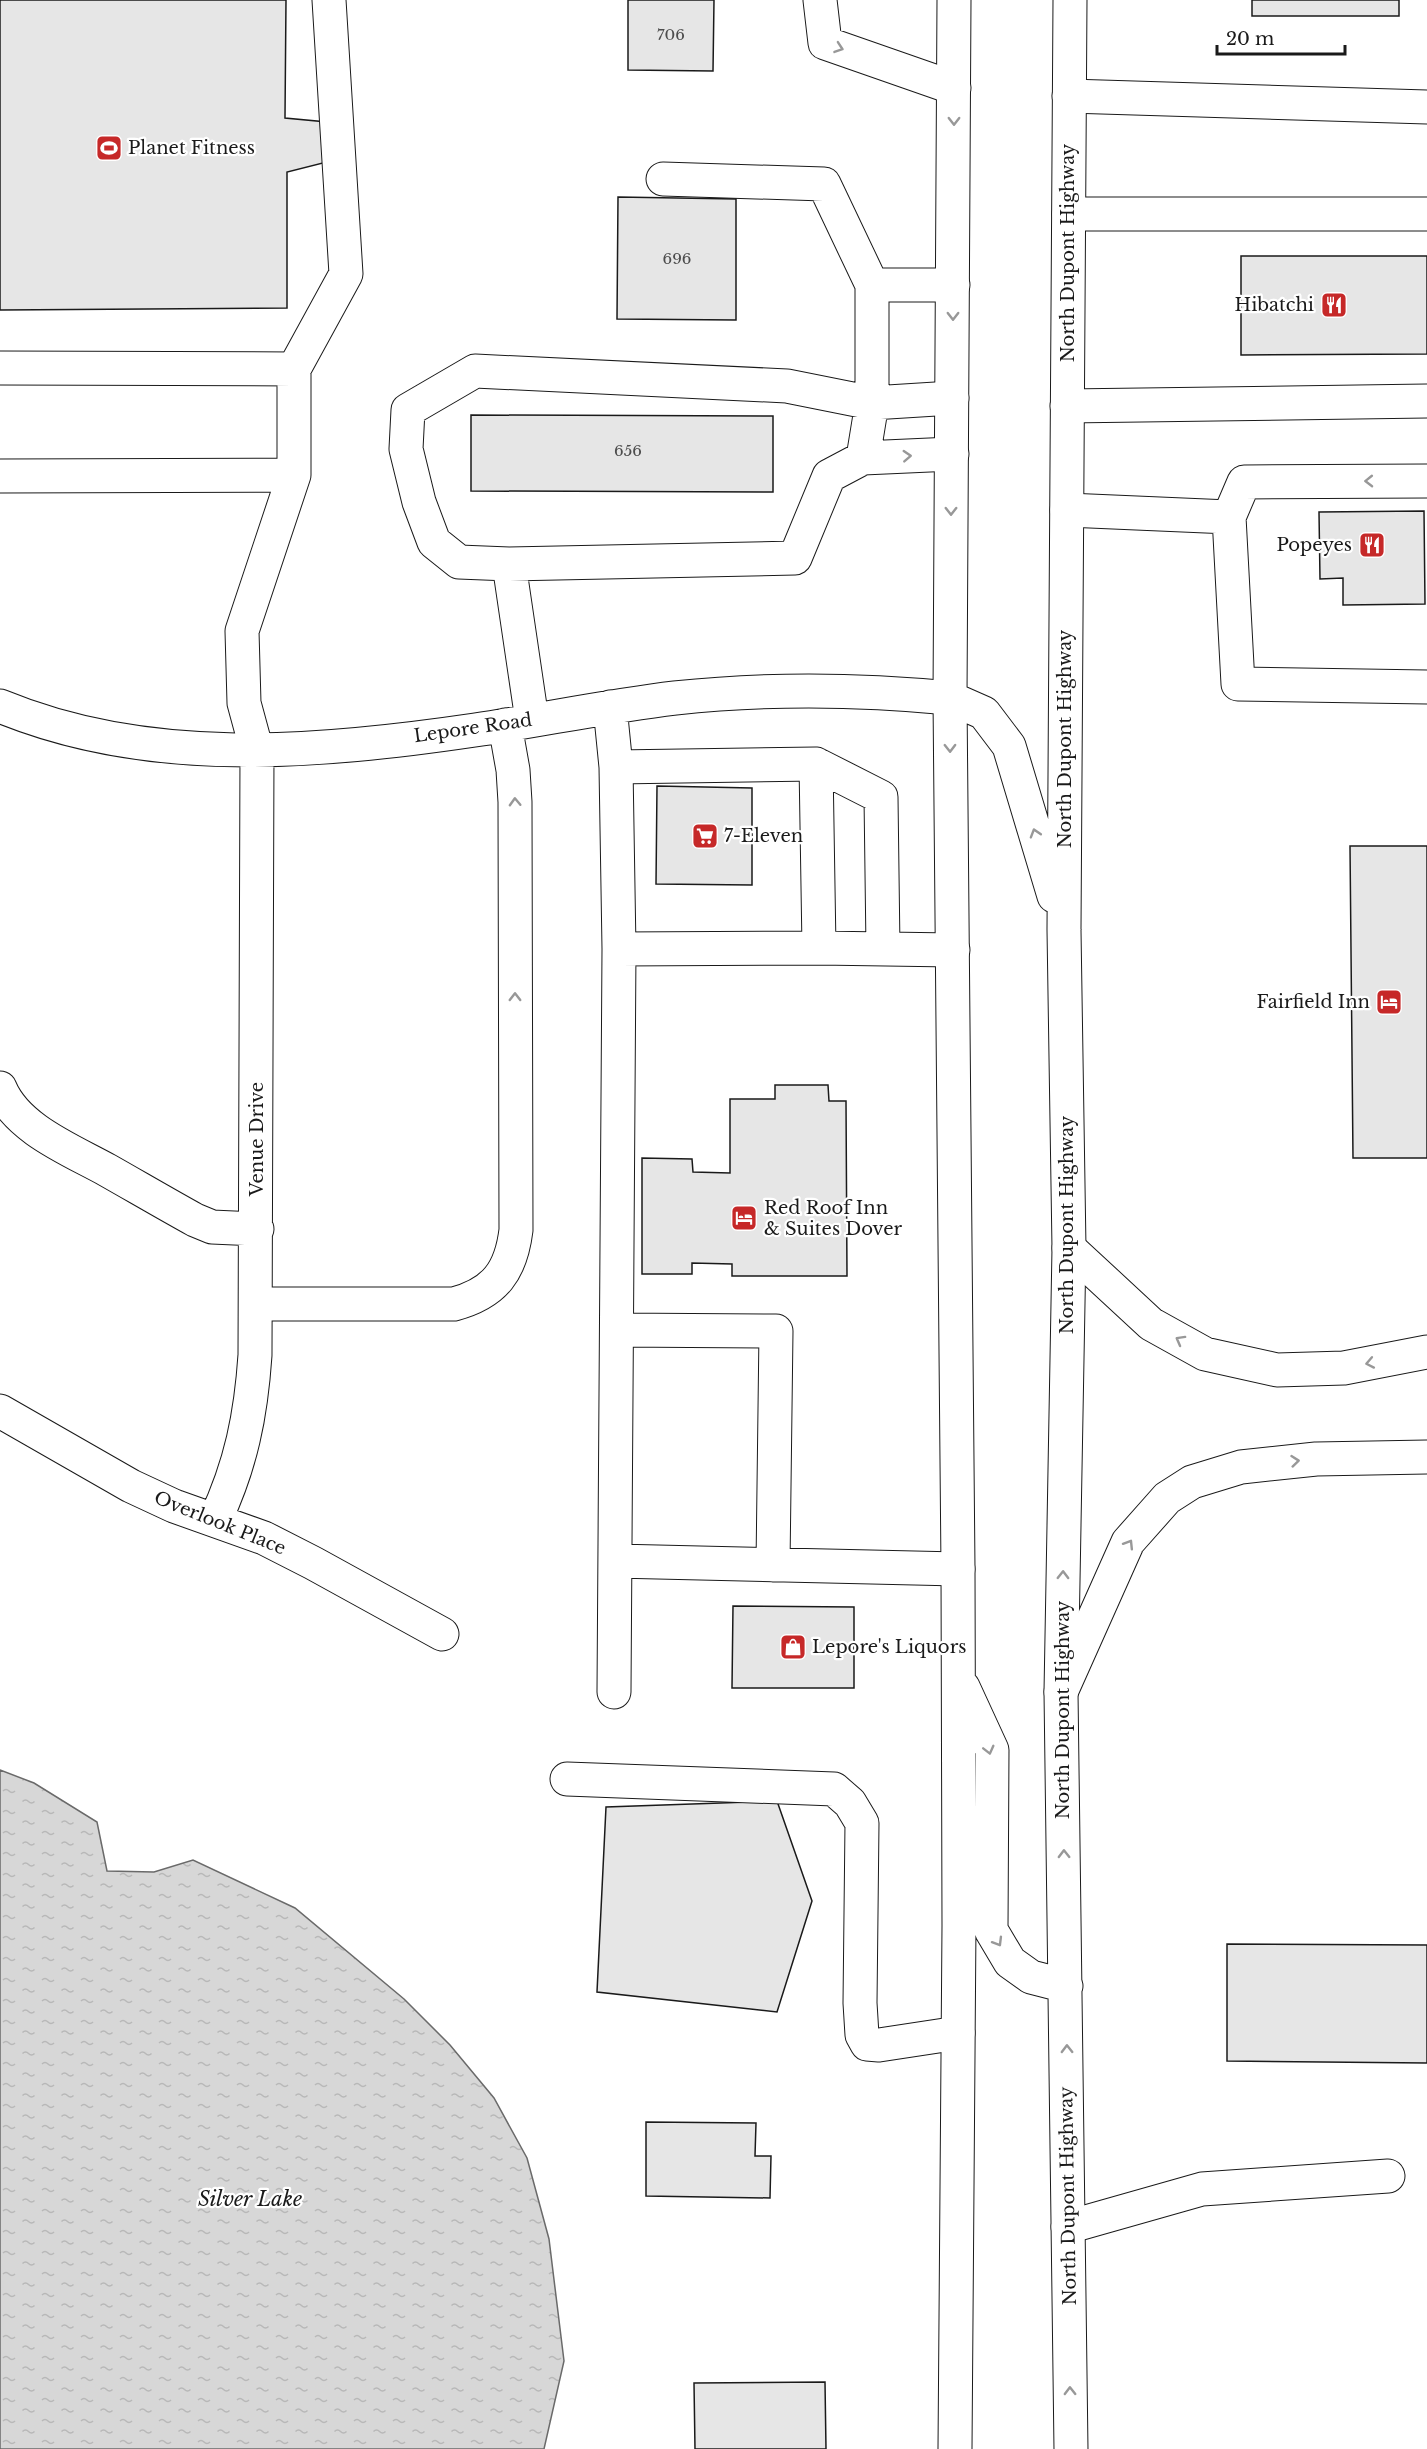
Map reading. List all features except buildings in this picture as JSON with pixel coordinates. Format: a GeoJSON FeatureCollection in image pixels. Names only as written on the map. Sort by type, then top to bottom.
{"type":"FeatureCollection","features":[{"type":"Feature","properties":{"kind":"main road"},"geometry":{"type":"LineString","coordinates":[[0,368],[294,369],[346,274],[329,0]]}},
{"type":"Feature","properties":{"kind":"main road"},"geometry":{"type":"LineString","coordinates":[[820,0],[825,43],[954,88]]}},
{"type":"Feature","properties":{"kind":"main road"},"geometry":{"type":"LineString","coordinates":[[954,0],[950,698],[958,1569],[955,2449]]}},
{"type":"Feature","properties":{"kind":"main road","name":"North Dupont Highway"},"geometry":{"type":"LineString","coordinates":[[1070,0],[1064,930],[1069,1248],[1061,1692],[1071,2449]]}},
{"type":"Feature","properties":{"kind":"main road"},"geometry":{"type":"LineString","coordinates":[[1069,96],[1427,107]]}},
{"type":"Feature","properties":{"kind":"main road"},"geometry":{"type":"LineString","coordinates":[[663,180],[824,184],[872,285],[872,403],[863,458]]}},
{"type":"Feature","properties":{"kind":"main road"},"geometry":{"type":"LineString","coordinates":[[1069,214],[1427,214]]}},
{"type":"Feature","properties":{"kind":"main road"},"geometry":{"type":"LineString","coordinates":[[872,285],[953,285]]}},
{"type":"Feature","properties":{"kind":"main road","name":"Venue Drive"},"geometry":{"type":"LineString","coordinates":[[215,1520],[232,1484],[244,1443],[252,1400],[256,1304],[257,751],[244,703],[242,631],[294,475],[294,369]]}},
{"type":"Feature","properties":{"kind":"main road"},"geometry":{"type":"LineString","coordinates":[[952,398],[872,403],[788,386],[475,371],[408,410],[406,449],[419,502],[434,542],[459,562],[509,564],[795,558],[829,476],[863,458],[952,454]]}},
{"type":"Feature","properties":{"kind":"main road"},"geometry":{"type":"LineString","coordinates":[[1068,406],[1427,401]]}},
{"type":"Feature","properties":{"kind":"main road"},"geometry":{"type":"LineString","coordinates":[[0,476],[294,475]]}},
{"type":"Feature","properties":{"kind":"main road"},"geometry":{"type":"LineString","coordinates":[[1427,481],[1244,482],[1229,518],[1238,684],[1427,687]]}},
{"type":"Feature","properties":{"kind":"main road"},"geometry":{"type":"LineString","coordinates":[[1067,510],[1229,518]]}},
{"type":"Feature","properties":{"kind":"main road"},"geometry":{"type":"LineString","coordinates":[[256,1304],[454,1304],[469,1300],[485,1291],[498,1280],[508,1264],[516,1230],[513,770],[518,722],[509,564]]}},
{"type":"Feature","properties":{"kind":"main road","name":"Lepore Road"},"geometry":{"type":"LineString","coordinates":[[0,706],[34,720],[91,735],[142,743],[257,751],[334,746],[518,722],[610,707],[735,693],[812,690],[879,691],[950,698],[984,713],[1009,746],[1064,930]]}},
{"type":"Feature","properties":{"kind":"main road"},"geometry":{"type":"LineString","coordinates":[[610,707],[616,767],[619,949],[614,1692]]}},
{"type":"Feature","properties":{"kind":"main road"},"geometry":{"type":"LineString","coordinates":[[616,767],[816,764],[881,797],[883,949]]}},
{"type":"Feature","properties":{"kind":"main road"},"geometry":{"type":"LineString","coordinates":[[816,764],[819,948]]}},
{"type":"Feature","properties":{"kind":"main road"},"geometry":{"type":"LineString","coordinates":[[619,949],[953,950]]}},
{"type":"Feature","properties":{"kind":"main road"},"geometry":{"type":"LineString","coordinates":[[0,1088],[14,1110],[45,1135],[195,1220],[212,1227],[256,1229]]}},
{"type":"Feature","properties":{"kind":"main road"},"geometry":{"type":"LineString","coordinates":[[1069,1248],[1151,1324],[1206,1354],[1278,1370],[1344,1368],[1427,1352]]}},
{"type":"Feature","properties":{"kind":"main road"},"geometry":{"type":"LineString","coordinates":[[617,1330],[776,1331],[773,1565]]}},
{"type":"Feature","properties":{"kind":"main road","name":"Overlook Place"},"geometry":{"type":"LineString","coordinates":[[0,1411],[131,1486],[174,1506],[264,1538],[442,1634]]}},
{"type":"Feature","properties":{"kind":"main road"},"geometry":{"type":"LineString","coordinates":[[1061,1692],[1128,1542],[1167,1498],[1192,1482],[1241,1467],[1316,1459],[1427,1457]]}},
{"type":"Feature","properties":{"kind":"main road"},"geometry":{"type":"LineString","coordinates":[[615,1561],[958,1569]]}},
{"type":"Feature","properties":{"kind":"main road"},"geometry":{"type":"LineString","coordinates":[[958,1677],[992,1750],[991,1930],[1010,1962],[1031,1977],[1066,1986]]}},
{"type":"Feature","properties":{"kind":"main road"},"geometry":{"type":"LineString","coordinates":[[567,1779],[834,1789],[850,1803],[862,1823],[860,2003],[862,2035],[867,2044],[879,2045],[958,2033]]}},
{"type":"Feature","properties":{"kind":"main road"},"geometry":{"type":"LineString","coordinates":[[1068,2227],[1202,2189],[1388,2176]]}},
{"type":"Feature","properties":{"kind":"water","name":"Silver Lake"},"geometry":{"type":"Polygon","coordinates":[[[0,1770],[34,1783],[97,1822],[107,1871],[154,1872],[193,1860],[295,1908],[404,1999],[450,2045],[494,2098],[527,2158],[549,2239],[564,2361],[544,2449],[0,2449],[0,1770]]]}},
{"type":"Feature","properties":{"kind":"place","name":"Planet Fitness"},"geometry":{"type":"Point","coordinates":[109,148]}},
{"type":"Feature","properties":{"kind":"place","name":"Hibatchi"},"geometry":{"type":"Point","coordinates":[1334,305]}},
{"type":"Feature","properties":{"kind":"place","name":"Popeyes"},"geometry":{"type":"Point","coordinates":[1372,545]}},
{"type":"Feature","properties":{"kind":"place","name":"7-Eleven"},"geometry":{"type":"Point","coordinates":[705,836]}},
{"type":"Feature","properties":{"kind":"place","name":"Fairfield Inn"},"geometry":{"type":"Point","coordinates":[1389,1002]}},
{"type":"Feature","properties":{"kind":"place","name":"Red Roof Inn & Suites Dover"},"geometry":{"type":"Point","coordinates":[744,1218]}},
{"type":"Feature","properties":{"kind":"place","name":"Lepore's Liquors"},"geometry":{"type":"Point","coordinates":[793,1647]}}]}
